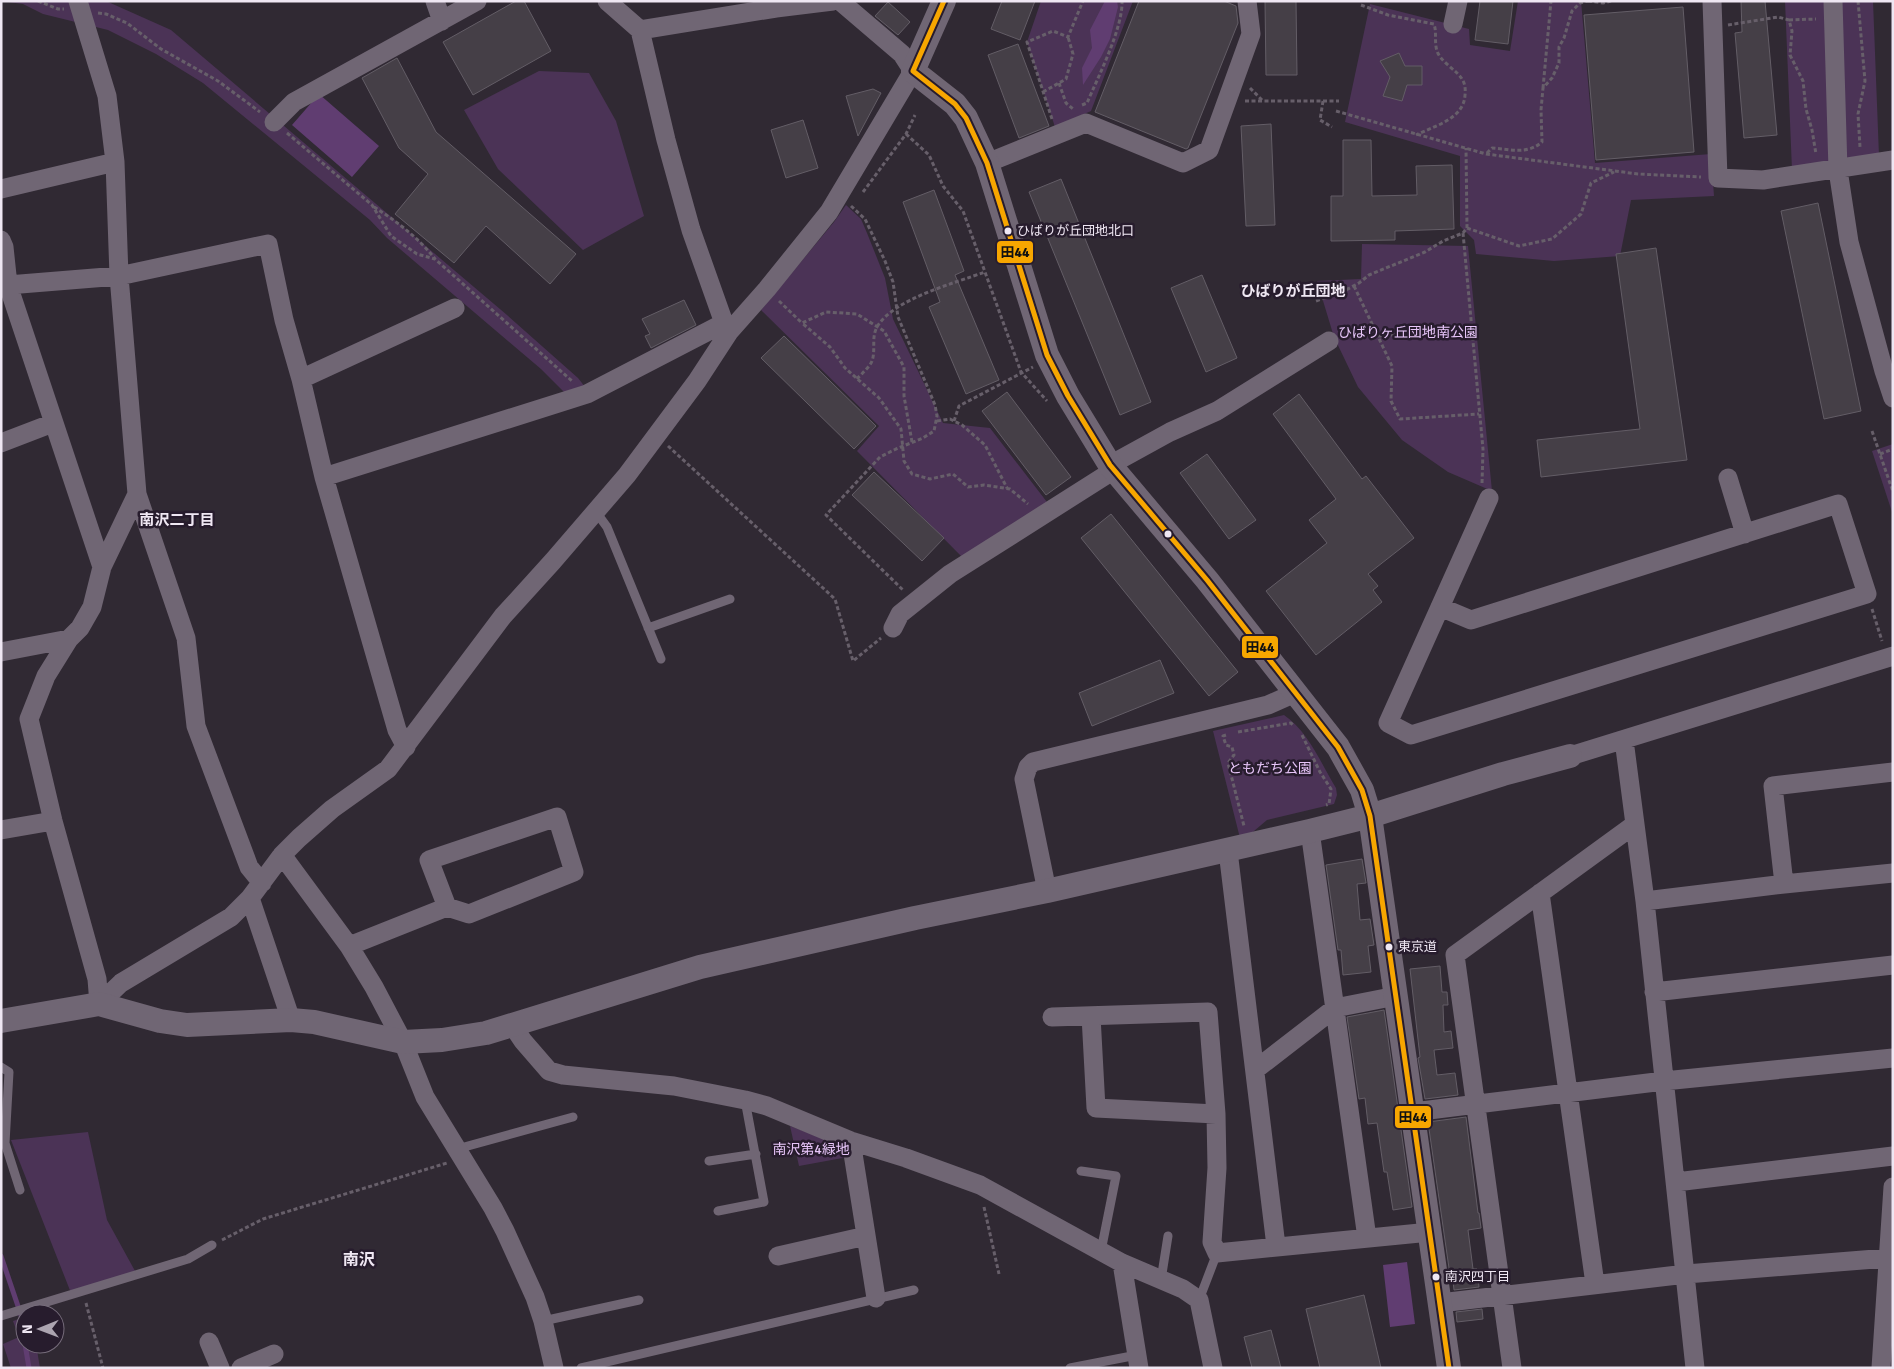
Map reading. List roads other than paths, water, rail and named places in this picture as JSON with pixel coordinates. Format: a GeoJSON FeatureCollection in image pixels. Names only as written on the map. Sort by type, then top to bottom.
{"type":"FeatureCollection","features":[{"type":"Feature","properties":{"kind":"street"},"geometry":{"type":"LineString","coordinates":[[435,1],[442,21]]}},
{"type":"Feature","properties":{"kind":"street"},"geometry":{"type":"LineString","coordinates":[[274,122],[294,102],[477,1]]}},
{"type":"Feature","properties":{"kind":"street"},"geometry":{"type":"LineString","coordinates":[[607,1],[640,30],[666,140],[691,230],[726,328]]}},
{"type":"Feature","properties":{"kind":"street"},"geometry":{"type":"LineString","coordinates":[[640,30],[776,8],[833,1]]}},
{"type":"Feature","properties":{"kind":"street"},"geometry":{"type":"LineString","coordinates":[[840,1],[902,54],[913,71],[955,104],[966,118],[987,163],[1047,355],[1068,396],[1112,467],[1207,580],[1338,747],[1362,790],[1370,816],[1449,1368]]}},
{"type":"Feature","properties":{"kind":"street"},"geometry":{"type":"LineString","coordinates":[[98,1004],[121,984],[231,917],[250,898],[282,855],[332,809],[388,769],[498,622],[596,512],[657,436],[697,381],[726,328],[767,289],[846,201],[913,71],[944,1]]}},
{"type":"Feature","properties":{"kind":"street"},"geometry":{"type":"LineString","coordinates":[[987,163],[1086,123],[1183,164],[1209,150],[1251,34],[1247,1]]}},
{"type":"Feature","properties":{"kind":"street"},"geometry":{"type":"LineString","coordinates":[[1453,24],[1458,1]]}},
{"type":"Feature","properties":{"kind":"street"},"geometry":{"type":"LineString","coordinates":[[1712,1],[1718,178],[1764,180],[1893,160]]}},
{"type":"Feature","properties":{"kind":"street"},"geometry":{"type":"LineString","coordinates":[[1832,1],[1838,170],[1849,242],[1893,398]]}},
{"type":"Feature","properties":{"kind":"street"},"geometry":{"type":"LineString","coordinates":[[74,4],[107,96],[114,162],[119,276],[137,494],[186,638],[196,726],[249,867],[262,883]]}},
{"type":"Feature","properties":{"kind":"street"},"geometry":{"type":"LineString","coordinates":[[1,188],[114,162]]}},
{"type":"Feature","properties":{"kind":"street"},"geometry":{"type":"LineString","coordinates":[[1,240],[4,246],[4,286],[102,567]]}},
{"type":"Feature","properties":{"kind":"street"},"geometry":{"type":"LineString","coordinates":[[4,286],[119,276],[268,244],[284,320],[301,379],[324,477],[397,730],[406,747]]}},
{"type":"Feature","properties":{"kind":"street"},"geometry":{"type":"LineString","coordinates":[[301,379],[455,308]]}},
{"type":"Feature","properties":{"kind":"street"},"geometry":{"type":"LineString","coordinates":[[324,477],[588,394],[726,328]]}},
{"type":"Feature","properties":{"kind":"street"},"geometry":{"type":"LineString","coordinates":[[893,628],[900,614],[950,574],[1042,516],[1112,467],[1170,432],[1217,411],[1329,341]]}},
{"type":"Feature","properties":{"kind":"street"},"geometry":{"type":"LineString","coordinates":[[1,443],[53,423]]}},
{"type":"Feature","properties":{"kind":"street"},"geometry":{"type":"LineString","coordinates":[[1728,478],[1745,534]]}},
{"type":"Feature","properties":{"kind":"street"},"geometry":{"type":"LineString","coordinates":[[1440,607],[1471,620],[1838,504],[1867,594],[1411,735],[1388,723],[1440,607],[1486,492]]}},
{"type":"Feature","properties":{"kind":"street"},"geometry":{"type":"LineString","coordinates":[[98,1004],[97,979],[53,821],[29,719],[46,676],[68,639],[80,628],[92,607],[102,567],[137,494]]}},
{"type":"Feature","properties":{"kind":"street"},"geometry":{"type":"LineString","coordinates":[[1,652],[68,639]]}},
{"type":"Feature","properties":{"kind":"street"},"geometry":{"type":"LineString","coordinates":[[1,1021],[98,1004],[174,1024],[291,1020],[314,1022],[403,1042],[464,1037],[513,1026],[647,982],[700,967],[906,920],[1047,891],[1370,816],[1503,774],[1624,740],[1890,656]]}},
{"type":"Feature","properties":{"kind":"street"},"geometry":{"type":"LineString","coordinates":[[1047,891],[1024,779],[1028,766],[1033,762],[1268,705],[1294,693]]}},
{"type":"Feature","properties":{"kind":"street"},"geometry":{"type":"LineString","coordinates":[[1624,740],[1676,1182],[1695,1368]]}},
{"type":"Feature","properties":{"kind":"street"},"geometry":{"type":"LineString","coordinates":[[1784,884],[1773,786],[1893,772]]}},
{"type":"Feature","properties":{"kind":"street"},"geometry":{"type":"LineString","coordinates":[[349,946],[447,907],[469,914],[574,872],[557,817],[429,860],[447,907]]}},
{"type":"Feature","properties":{"kind":"street"},"geometry":{"type":"LineString","coordinates":[[1,830],[53,821]]}},
{"type":"Feature","properties":{"kind":"street"},"geometry":{"type":"LineString","coordinates":[[1512,1368],[1455,955],[1634,825]]}},
{"type":"Feature","properties":{"kind":"street"},"geometry":{"type":"LineString","coordinates":[[1310,831],[1367,1238]]}},
{"type":"Feature","properties":{"kind":"street"},"geometry":{"type":"LineString","coordinates":[[1228,850],[1276,1246]]}},
{"type":"Feature","properties":{"kind":"street"},"geometry":{"type":"LineString","coordinates":[[282,855],[349,946],[374,987],[403,1042],[425,1097],[505,1231],[535,1296],[554,1368]]}},
{"type":"Feature","properties":{"kind":"street"},"geometry":{"type":"LineString","coordinates":[[1644,901],[1893,873]]}},
{"type":"Feature","properties":{"kind":"street"},"geometry":{"type":"LineString","coordinates":[[1540,893],[1595,1284]]}},
{"type":"Feature","properties":{"kind":"street"},"geometry":{"type":"LineString","coordinates":[[250,898],[291,1020]]}},
{"type":"Feature","properties":{"kind":"street"},"geometry":{"type":"LineString","coordinates":[[1654,992],[1893,965]]}},
{"type":"Feature","properties":{"kind":"street"},"geometry":{"type":"LineString","coordinates":[[1256,1070],[1335,1008],[1396,996]]}},
{"type":"Feature","properties":{"kind":"street"},"geometry":{"type":"LineString","coordinates":[[1052,1017],[1208,1012],[1216,1114],[1217,1168],[1212,1242],[1217,1253],[1430,1232]]}},
{"type":"Feature","properties":{"kind":"street"},"geometry":{"type":"LineString","coordinates":[[1092,1016],[1096,1108],[1216,1114]]}},
{"type":"Feature","properties":{"kind":"street"},"geometry":{"type":"LineString","coordinates":[[513,1026],[523,1041],[549,1071],[563,1075],[674,1086],[745,1100],[767,1106],[852,1141],[980,1185],[1122,1263],[1183,1289],[1199,1300],[1213,1368]]}},
{"type":"Feature","properties":{"kind":"street"},"geometry":{"type":"LineString","coordinates":[[1412,1112],[1664,1082],[1893,1058]]}},
{"type":"Feature","properties":{"kind":"street"},"geometry":{"type":"LineString","coordinates":[[852,1141],[876,1298]]}},
{"type":"Feature","properties":{"kind":"street"},"geometry":{"type":"LineString","coordinates":[[1676,1182],[1893,1156]]}},
{"type":"Feature","properties":{"kind":"street"},"geometry":{"type":"LineString","coordinates":[[1880,1368],[1893,1187]]}},
{"type":"Feature","properties":{"kind":"street"},"geometry":{"type":"LineString","coordinates":[[778,1256],[866,1236]]}},
{"type":"Feature","properties":{"kind":"street"},"geometry":{"type":"LineString","coordinates":[[1440,1303],[1686,1274],[1888,1258]]}},
{"type":"Feature","properties":{"kind":"street"},"geometry":{"type":"LineString","coordinates":[[1122,1263],[1138,1361]]}},
{"type":"Feature","properties":{"kind":"street"},"geometry":{"type":"LineString","coordinates":[[209,1342],[220,1368]]}},
{"type":"Feature","properties":{"kind":"street"},"geometry":{"type":"LineString","coordinates":[[241,1368],[274,1354]]}},
{"type":"Feature","properties":{"kind":"lane"},"geometry":{"type":"LineString","coordinates":[[596,512],[607,527],[661,659]]}},
{"type":"Feature","properties":{"kind":"lane"},"geometry":{"type":"LineString","coordinates":[[648,628],[730,599]]}},
{"type":"Feature","properties":{"kind":"lane"},"geometry":{"type":"LineString","coordinates":[[1,1067],[9,1072],[5,1144],[20,1190]]}},
{"type":"Feature","properties":{"kind":"lane"},"geometry":{"type":"LineString","coordinates":[[718,1211],[764,1202],[745,1100]]}},
{"type":"Feature","properties":{"kind":"lane"},"geometry":{"type":"LineString","coordinates":[[459,1154],[573,1117]]}},
{"type":"Feature","properties":{"kind":"lane"},"geometry":{"type":"LineString","coordinates":[[709,1162],[756,1154]]}},
{"type":"Feature","properties":{"kind":"lane"},"geometry":{"type":"LineString","coordinates":[[1081,1171],[1116,1176],[1102,1251]]}},
{"type":"Feature","properties":{"kind":"lane"},"geometry":{"type":"LineString","coordinates":[[1161,1280],[1168,1236]]}},
{"type":"Feature","properties":{"kind":"lane"},"geometry":{"type":"LineString","coordinates":[[1,1316],[188,1259],[212,1244]]}},
{"type":"Feature","properties":{"kind":"lane"},"geometry":{"type":"LineString","coordinates":[[1199,1300],[1217,1253]]}},
{"type":"Feature","properties":{"kind":"lane"},"geometry":{"type":"LineString","coordinates":[[581,1368],[914,1290]]}},
{"type":"Feature","properties":{"kind":"lane"},"geometry":{"type":"LineString","coordinates":[[543,1321],[638,1300]]}},
{"type":"Feature","properties":{"kind":"lane"},"geometry":{"type":"LineString","coordinates":[[1070,1368],[1138,1361]]}},
{"type":"Feature","properties":{"kind":"waterway"},"geometry":{"type":"LineString","coordinates":[[1,1256],[17,1304]]}},
{"type":"Feature","properties":{"kind":"waterway"},"geometry":{"type":"LineString","coordinates":[[27,1354],[29,1368]]}},
{"type":"Feature","properties":{"kind":"place","name":"ひばりが丘団地北口"},"geometry":{"type":"Point","coordinates":[1008,231]}},
{"type":"Feature","properties":{"kind":"place","name":"東京道"},"geometry":{"type":"Point","coordinates":[1389,947]}},
{"type":"Feature","properties":{"kind":"place","name":"南沢四丁目"},"geometry":{"type":"Point","coordinates":[1436,1277]}},
{"type":"Feature","properties":{"kind":"district","name":"ひばりが丘団地"},"geometry":{"type":"Point","coordinates":[1293,291]}},
{"type":"Feature","properties":{"kind":"district","name":"南沢二丁目"},"geometry":{"type":"Point","coordinates":[177,520]}},
{"type":"Feature","properties":{"kind":"district","name":"南沢"},"geometry":{"type":"Point","coordinates":[359,1260]}},
{"type":"Feature","properties":{"kind":"park label","name":"ひばりヶ丘団地南公園"},"geometry":{"type":"Point","coordinates":[1408,332]}},
{"type":"Feature","properties":{"kind":"park label","name":"ともだち公園"},"geometry":{"type":"Point","coordinates":[1270,768]}},
{"type":"Feature","properties":{"kind":"park label","name":"南沢第4緑地"},"geometry":{"type":"Point","coordinates":[811,1149]}}]}
